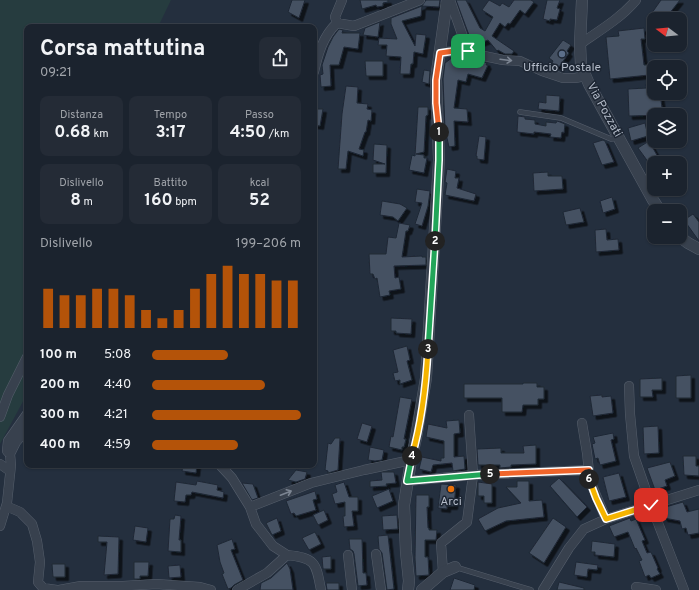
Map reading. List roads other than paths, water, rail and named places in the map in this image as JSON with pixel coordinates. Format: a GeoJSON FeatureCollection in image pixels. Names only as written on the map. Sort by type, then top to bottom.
{"type":"FeatureCollection","features":[{"type":"Feature","properties":{"kind":"street"},"geometry":{"type":"LineString","coordinates":[[337,23],[335,17],[342,0]]}},
{"type":"Feature","properties":{"kind":"street"},"geometry":{"type":"LineString","coordinates":[[337,23],[354,26],[420,0]]}},
{"type":"Feature","properties":{"kind":"street"},"geometry":{"type":"LineString","coordinates":[[408,590],[409,581],[404,505],[410,460],[416,438],[426,378],[439,160],[436,80],[447,0]]}},
{"type":"Feature","properties":{"kind":"street"},"geometry":{"type":"LineString","coordinates":[[450,0],[468,51]]}},
{"type":"Feature","properties":{"kind":"street","name":"Via Pozzati"},"geometry":{"type":"LineString","coordinates":[[582,0],[580,44],[581,65],[656,204]]}},
{"type":"Feature","properties":{"kind":"street"},"geometry":{"type":"LineString","coordinates":[[580,44],[612,23],[631,7],[636,0]]}},
{"type":"Feature","properties":{"kind":"street"},"geometry":{"type":"LineString","coordinates":[[317,56],[329,31],[337,23]]}},
{"type":"Feature","properties":{"kind":"street"},"geometry":{"type":"LineString","coordinates":[[440,53],[461,50],[468,51],[503,60],[520,61],[542,71],[563,78],[586,76]]}},
{"type":"Feature","properties":{"kind":"street"},"geometry":{"type":"LineString","coordinates":[[687,243],[699,249]]}},
{"type":"Feature","properties":{"kind":"street"},"geometry":{"type":"LineString","coordinates":[[0,417],[8,395],[24,363]]}},
{"type":"Feature","properties":{"kind":"street"},"geometry":{"type":"LineString","coordinates":[[629,386],[634,456],[683,590]]}},
{"type":"Feature","properties":{"kind":"street"},"geometry":{"type":"LineString","coordinates":[[443,572],[441,543],[467,522],[473,475],[469,415]]}},
{"type":"Feature","properties":{"kind":"street"},"geometry":{"type":"LineString","coordinates":[[10,454],[7,451],[8,441],[24,418]]}},
{"type":"Feature","properties":{"kind":"street"},"geometry":{"type":"LineString","coordinates":[[582,423],[590,481],[606,519]]}},
{"type":"Feature","properties":{"kind":"street"},"geometry":{"type":"LineString","coordinates":[[0,526],[10,471],[10,454],[16,442],[24,433]]}},
{"type":"Feature","properties":{"kind":"street"},"geometry":{"type":"LineString","coordinates":[[250,507],[311,483],[410,460]]}},
{"type":"Feature","properties":{"kind":"street"},"geometry":{"type":"LineString","coordinates":[[0,464],[10,471]]}},
{"type":"Feature","properties":{"kind":"street"},"geometry":{"type":"LineString","coordinates":[[223,468],[232,478],[250,507],[256,524],[273,546],[287,555],[300,556],[310,560],[317,568],[321,590]]}},
{"type":"Feature","properties":{"kind":"street"},"geometry":{"type":"LineString","coordinates":[[231,468],[232,478]]}},
{"type":"Feature","properties":{"kind":"street"},"geometry":{"type":"LineString","coordinates":[[407,481],[473,475],[589,470]]}},
{"type":"Feature","properties":{"kind":"street"},"geometry":{"type":"LineString","coordinates":[[543,590],[569,548],[584,529],[606,519],[699,490]]}},
{"type":"Feature","properties":{"kind":"street"},"geometry":{"type":"LineString","coordinates":[[4,504],[20,512],[32,524],[37,541],[40,562],[38,582],[43,588],[58,590],[81,586],[156,584],[199,587],[212,590]]}},
{"type":"Feature","properties":{"kind":"street"},"geometry":{"type":"LineString","coordinates":[[376,554],[381,590]]}},
{"type":"Feature","properties":{"kind":"street"},"geometry":{"type":"LineString","coordinates":[[237,590],[267,573],[287,555]]}},
{"type":"Feature","properties":{"kind":"street"},"geometry":{"type":"LineString","coordinates":[[348,555],[352,590]]}},
{"type":"Feature","properties":{"kind":"street"},"geometry":{"type":"LineString","coordinates":[[422,590],[443,572],[456,567]]}},
{"type":"Feature","properties":{"kind":"street"},"geometry":{"type":"LineString","coordinates":[[636,587],[656,590]]}},
{"type":"Feature","properties":{"kind":"lane"},"geometry":{"type":"LineString","coordinates":[[520,112],[561,118],[611,139],[619,138]]}},
{"type":"Feature","properties":{"kind":"lane"},"geometry":{"type":"LineString","coordinates":[[456,567],[531,590]]}},
{"type":"Feature","properties":{"kind":"place","name":"Ufficio Postale"},"geometry":{"type":"Point","coordinates":[562,54]}},
{"type":"Feature","properties":{"kind":"place","name":"Arci"},"geometry":{"type":"Point","coordinates":[451,489]}}]}
